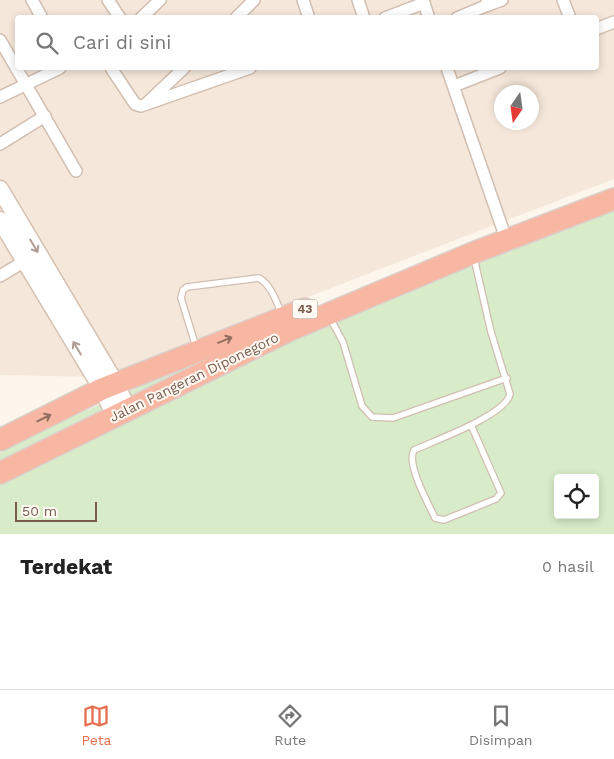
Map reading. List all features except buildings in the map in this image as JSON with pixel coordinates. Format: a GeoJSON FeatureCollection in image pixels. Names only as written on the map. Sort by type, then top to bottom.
{"type":"FeatureCollection","features":[{"type":"Feature","properties":{"kind":"highway","name":"Jalan Pangeran Diponegoro"},"geometry":{"type":"LineString","coordinates":[[0,440],[109,386],[614,187]]}},
{"type":"Feature","properties":{"kind":"highway","name":"Jalan Pangeran Diponegoro"},"geometry":{"type":"LineString","coordinates":[[0,473],[327,314],[614,199]]}},
{"type":"Feature","properties":{"kind":"main road"},"geometry":{"type":"LineString","coordinates":[[0,190],[10,226],[25,261],[109,386]]}},
{"type":"Feature","properties":{"kind":"main road"},"geometry":{"type":"LineString","coordinates":[[10,226],[109,386],[122,413]]}},
{"type":"Feature","properties":{"kind":"street"},"geometry":{"type":"LineString","coordinates":[[32,0],[40,15]]}},
{"type":"Feature","properties":{"kind":"street"},"geometry":{"type":"LineString","coordinates":[[108,0],[118,15]]}},
{"type":"Feature","properties":{"kind":"street"},"geometry":{"type":"LineString","coordinates":[[144,15],[160,0]]}},
{"type":"Feature","properties":{"kind":"street"},"geometry":{"type":"LineString","coordinates":[[303,0],[308,15]]}},
{"type":"Feature","properties":{"kind":"street"},"geometry":{"type":"LineString","coordinates":[[358,0],[363,15]]}},
{"type":"Feature","properties":{"kind":"street"},"geometry":{"type":"LineString","coordinates":[[462,15],[488,2],[502,0]]}},
{"type":"Feature","properties":{"kind":"street"},"geometry":{"type":"LineString","coordinates":[[563,0],[569,15]]}},
{"type":"Feature","properties":{"kind":"street"},"geometry":{"type":"LineString","coordinates":[[392,15],[424,1],[429,15]]}},
{"type":"Feature","properties":{"kind":"street"},"geometry":{"type":"LineString","coordinates":[[599,28],[614,22]]}},
{"type":"Feature","properties":{"kind":"street"},"geometry":{"type":"LineString","coordinates":[[0,40],[15,64]]}},
{"type":"Feature","properties":{"kind":"street"},"geometry":{"type":"LineString","coordinates":[[19,70],[76,171]]}},
{"type":"Feature","properties":{"kind":"street"},"geometry":{"type":"LineString","coordinates":[[0,98],[56,70]]}},
{"type":"Feature","properties":{"kind":"street"},"geometry":{"type":"LineString","coordinates":[[112,70],[135,104],[145,105],[244,70]]}},
{"type":"Feature","properties":{"kind":"street"},"geometry":{"type":"LineString","coordinates":[[145,105],[182,70]]}},
{"type":"Feature","properties":{"kind":"street"},"geometry":{"type":"LineString","coordinates":[[448,70],[503,230]]}},
{"type":"Feature","properties":{"kind":"street"},"geometry":{"type":"LineString","coordinates":[[454,86],[495,70]]}},
{"type":"Feature","properties":{"kind":"street"},"geometry":{"type":"LineString","coordinates":[[0,144],[45,116]]}},
{"type":"Feature","properties":{"kind":"street"},"geometry":{"type":"LineString","coordinates":[[0,276],[25,261]]}},
{"type":"Feature","properties":{"kind":"lane"},"geometry":{"type":"LineString","coordinates":[[471,425],[500,493],[496,499],[444,520],[438,520],[435,518],[414,468],[411,454],[414,450],[471,425],[505,405],[509,400],[510,394],[507,378],[491,332],[473,254]]}},
{"type":"Feature","properties":{"kind":"lane"},"geometry":{"type":"LineString","coordinates":[[198,351],[181,298],[183,290],[187,287],[259,278],[265,282],[271,291],[284,317]]}},
{"type":"Feature","properties":{"kind":"lane"},"geometry":{"type":"LineString","coordinates":[[327,314],[343,342],[362,406],[372,417],[393,418],[507,378]]}},
{"type":"Feature","properties":{"kind":"shaded area"},"geometry":{"type":"Polygon","coordinates":[[[0,0],[614,0],[614,179],[100,377],[0,375],[0,0]]]}},
{"type":"Feature","properties":{"kind":"green space"},"geometry":{"type":"Polygon","coordinates":[[[614,199],[614,534],[0,534],[0,453],[38,432],[142,386],[614,199]]]}}]}
